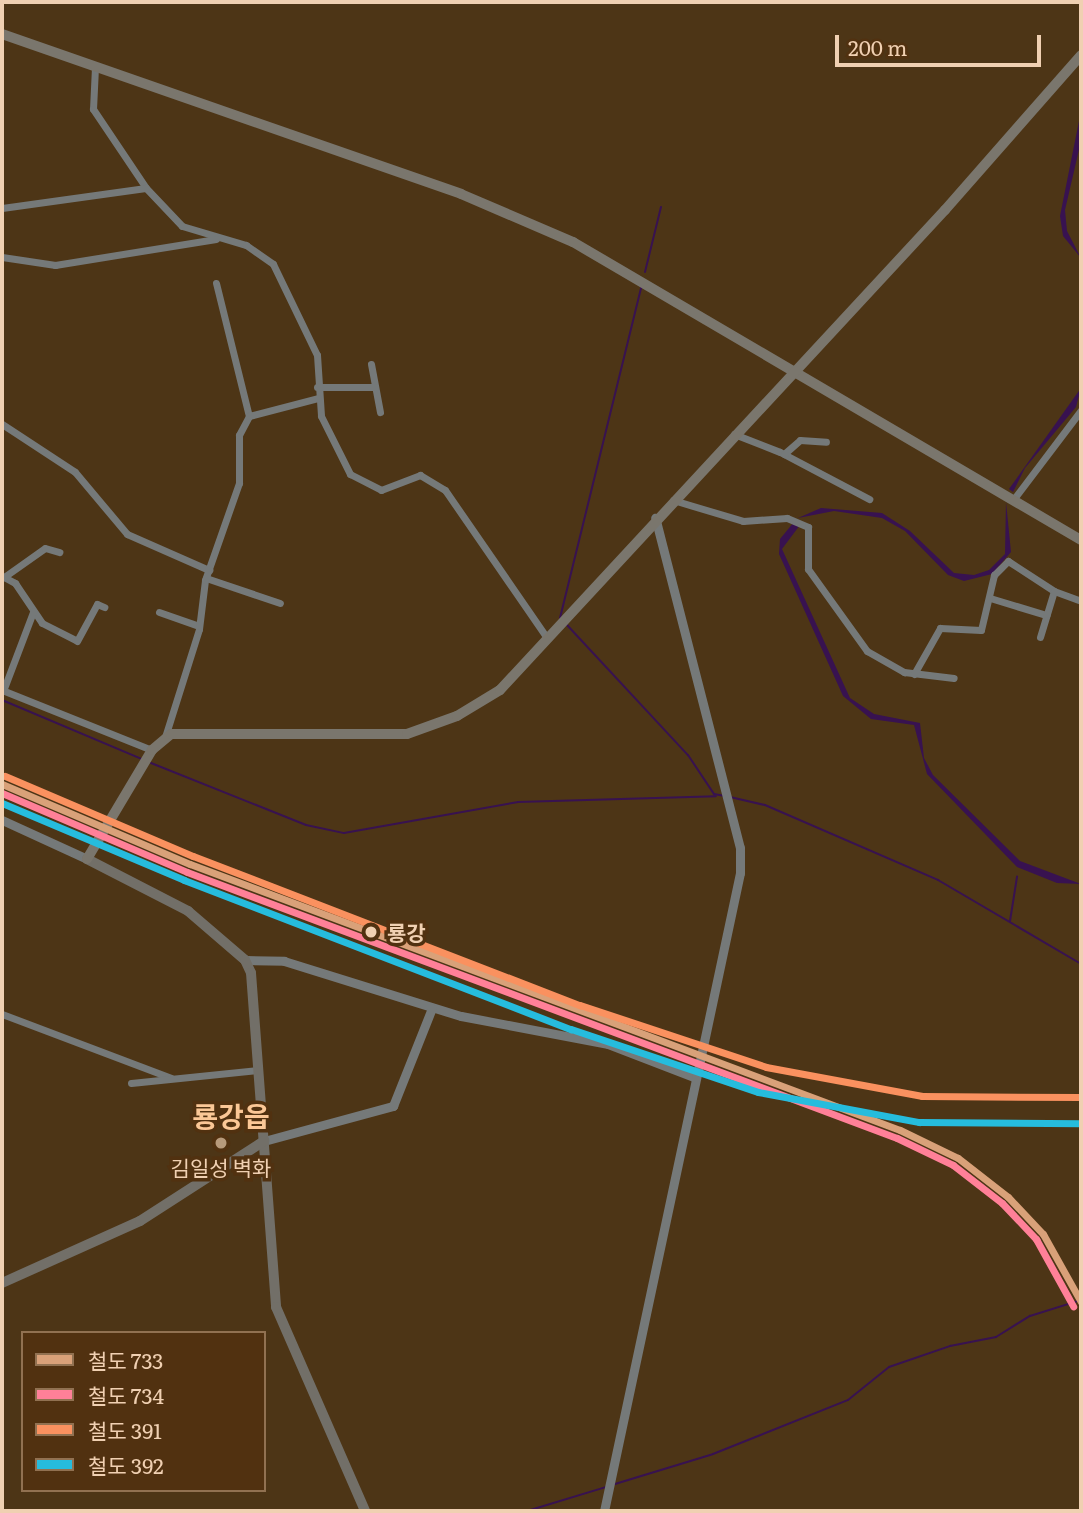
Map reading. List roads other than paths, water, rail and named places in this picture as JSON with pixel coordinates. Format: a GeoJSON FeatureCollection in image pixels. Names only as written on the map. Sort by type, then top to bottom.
{"type":"FeatureCollection","features":[{"type":"Feature","properties":{"kind":"main road"},"geometry":{"type":"LineString","coordinates":[[2,34],[491,205],[597,255],[794,368],[1081,540]]}},
{"type":"Feature","properties":{"kind":"main road"},"geometry":{"type":"LineString","coordinates":[[365,1511],[276,1307],[258,1070],[245,960],[188,911],[87,859],[147,757],[165,737],[186,731],[407,734],[483,702],[547,638],[794,368],[946,210],[1081,55]]}},
{"type":"Feature","properties":{"kind":"main road"},"geometry":{"type":"LineString","coordinates":[[2,1283],[140,1221],[264,1142]]}},
{"type":"Feature","properties":{"kind":"street"},"geometry":{"type":"LineString","coordinates":[[95,68],[93,109],[146,188],[182,226],[216,239],[252,247],[273,264],[317,355],[318,398],[324,424],[350,474],[381,490],[420,475],[445,490],[547,638]]}},
{"type":"Feature","properties":{"kind":"street"},"geometry":{"type":"LineString","coordinates":[[2,208],[146,188]]}},
{"type":"Feature","properties":{"kind":"street"},"geometry":{"type":"LineString","coordinates":[[2,257],[55,265],[216,239]]}},
{"type":"Feature","properties":{"kind":"street"},"geometry":{"type":"LineString","coordinates":[[165,737],[199,626],[207,574],[239,483],[236,444],[249,416],[216,283]]}},
{"type":"Feature","properties":{"kind":"street"},"geometry":{"type":"LineString","coordinates":[[371,364],[380,412]]}},
{"type":"Feature","properties":{"kind":"street"},"geometry":{"type":"LineString","coordinates":[[317,387],[375,387]]}},
{"type":"Feature","properties":{"kind":"street"},"geometry":{"type":"LineString","coordinates":[[249,416],[318,398]]}},
{"type":"Feature","properties":{"kind":"street"},"geometry":{"type":"LineString","coordinates":[[1009,497],[1081,410]]}},
{"type":"Feature","properties":{"kind":"street"},"geometry":{"type":"LineString","coordinates":[[2,424],[75,472],[127,534],[207,574],[280,603]]}},
{"type":"Feature","properties":{"kind":"street"},"geometry":{"type":"LineString","coordinates":[[733,434],[784,454],[869,499]]}},
{"type":"Feature","properties":{"kind":"street"},"geometry":{"type":"LineString","coordinates":[[784,454],[800,440],[827,442]]}},
{"type":"Feature","properties":{"kind":"street"},"geometry":{"type":"LineString","coordinates":[[672,500],[743,521],[794,520],[803,524],[812,534],[808,569],[864,647],[914,674],[954,678]]}},
{"type":"Feature","properties":{"kind":"street"},"geometry":{"type":"LineString","coordinates":[[605,1509],[740,873],[740,848],[655,518]]}},
{"type":"Feature","properties":{"kind":"street"},"geometry":{"type":"LineString","coordinates":[[59,552],[45,548],[3,576],[24,594],[42,623],[77,641],[97,604],[104,607]]}},
{"type":"Feature","properties":{"kind":"street"},"geometry":{"type":"LineString","coordinates":[[914,674],[940,628],[981,631],[994,575],[1011,560],[1054,591],[1081,601]]}},
{"type":"Feature","properties":{"kind":"street"},"geometry":{"type":"LineString","coordinates":[[1040,637],[1054,591]]}},
{"type":"Feature","properties":{"kind":"street"},"geometry":{"type":"LineString","coordinates":[[990,598],[1045,615]]}},
{"type":"Feature","properties":{"kind":"street"},"geometry":{"type":"LineString","coordinates":[[33,612],[2,690],[147,757]]}},
{"type":"Feature","properties":{"kind":"street"},"geometry":{"type":"LineString","coordinates":[[159,612],[199,626]]}},
{"type":"Feature","properties":{"kind":"street"},"geometry":{"type":"LineString","coordinates":[[2,820],[87,859]]}},
{"type":"Feature","properties":{"kind":"street"},"geometry":{"type":"LineString","coordinates":[[245,960],[284,961],[432,1008],[598,1041],[696,1078]]}},
{"type":"Feature","properties":{"kind":"street"},"geometry":{"type":"LineString","coordinates":[[264,1142],[393,1105],[432,1008]]}},
{"type":"Feature","properties":{"kind":"street"},"geometry":{"type":"LineString","coordinates":[[2,1014],[171,1078]]}},
{"type":"Feature","properties":{"kind":"street"},"geometry":{"type":"LineString","coordinates":[[2,1026],[12,1018]]}},
{"type":"Feature","properties":{"kind":"street"},"geometry":{"type":"LineString","coordinates":[[131,1083],[258,1070]]}},
{"type":"Feature","properties":{"kind":"waterway"},"geometry":{"type":"LineString","coordinates":[[645,272],[661,207]]}},
{"type":"Feature","properties":{"kind":"waterway"},"geometry":{"type":"LineString","coordinates":[[560,618],[641,288]]}},
{"type":"Feature","properties":{"kind":"waterway"},"geometry":{"type":"LineString","coordinates":[[567,625],[688,755],[714,794],[725,796]]}},
{"type":"Feature","properties":{"kind":"waterway"},"geometry":{"type":"LineString","coordinates":[[2,700],[142,759]]}},
{"type":"Feature","properties":{"kind":"waterway"},"geometry":{"type":"LineString","coordinates":[[151,763],[306,825],[344,833],[518,802],[716,796]]}},
{"type":"Feature","properties":{"kind":"waterway"},"geometry":{"type":"LineString","coordinates":[[730,797],[765,805],[938,880],[1081,964]]}},
{"type":"Feature","properties":{"kind":"waterway"},"geometry":{"type":"LineString","coordinates":[[1010,921],[1017,877]]}},
{"type":"Feature","properties":{"kind":"waterway"},"geometry":{"type":"LineString","coordinates":[[615,1484],[713,1454],[848,1400],[889,1367],[950,1346],[996,1337],[1030,1316],[1081,1300]]}},
{"type":"Feature","properties":{"kind":"waterway"},"geometry":{"type":"LineString","coordinates":[[527,1511],[606,1487]]}},
{"type":"Feature","properties":{"kind":"rail line","name":"391"},"geometry":{"type":"LineString","coordinates":[[5,776],[193,856],[580,1005],[766,1067],[922,1096],[1081,1097]]}},
{"type":"Feature","properties":{"kind":"rail line","name":"733"},"geometry":{"type":"LineString","coordinates":[[2,784],[190,864],[900,1130],[958,1158],[1008,1197],[1043,1234],[1081,1302]]}},
{"type":"Feature","properties":{"kind":"rail line","name":"734"},"geometry":{"type":"LineString","coordinates":[[2,793],[187,872],[897,1138],[953,1165],[1002,1203],[1036,1239],[1073,1306]]}},
{"type":"Feature","properties":{"kind":"rail line","name":"392"},"geometry":{"type":"LineString","coordinates":[[2,803],[184,880],[571,1029],[758,1092],[919,1122],[1081,1123]]}},
{"type":"Feature","properties":{"kind":"place","name":"룡강"},"geometry":{"type":"Point","coordinates":[371,932]}},
{"type":"Feature","properties":{"kind":"place","name":"김일성 벽화"},"geometry":{"type":"Point","coordinates":[221,1143]}},
{"type":"Feature","properties":{"kind":"district","name":"룡강읍"},"geometry":{"type":"Point","coordinates":[231,1115]}}]}
